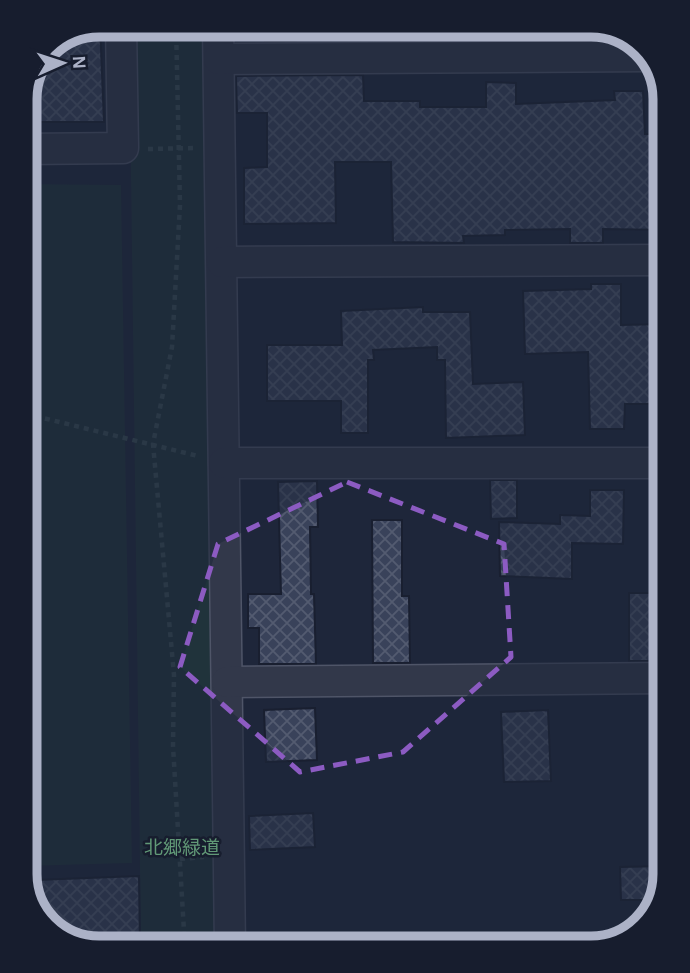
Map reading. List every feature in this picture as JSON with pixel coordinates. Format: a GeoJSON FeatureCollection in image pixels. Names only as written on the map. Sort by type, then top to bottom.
{"type":"FeatureCollection","features":[{"type":"Feature","properties":{"kind":"street"},"geometry":{"type":"LineString","coordinates":[[37,149],[123,148],[121,37]]}},
{"type":"Feature","properties":{"kind":"street"},"geometry":{"type":"LineString","coordinates":[[218,37],[230,936]]}},
{"type":"Feature","properties":{"kind":"street"},"geometry":{"type":"LineString","coordinates":[[219,59],[636,56]]}},
{"type":"Feature","properties":{"kind":"street"},"geometry":{"type":"LineString","coordinates":[[222,262],[653,260]]}},
{"type":"Feature","properties":{"kind":"street"},"geometry":{"type":"LineString","coordinates":[[224,463],[653,463]]}},
{"type":"Feature","properties":{"kind":"street"},"geometry":{"type":"LineString","coordinates":[[227,682],[653,678]]}},
{"type":"Feature","properties":{"kind":"path"},"geometry":{"type":"LineString","coordinates":[[176,37],[180,205],[172,347],[153,444],[174,674],[173,746],[184,936]]}},
{"type":"Feature","properties":{"kind":"path"},"geometry":{"type":"LineString","coordinates":[[123,148],[179,150],[220,145]]}},
{"type":"Feature","properties":{"kind":"path"},"geometry":{"type":"LineString","coordinates":[[37,418],[224,463]]}},
{"type":"Feature","properties":{"kind":"highlighted area"},"geometry":{"type":"Polygon","coordinates":[[[347,482],[504,544],[511,657],[403,752],[300,772],[180,667],[218,544],[347,482]]]}},
{"type":"Feature","properties":{"kind":"green space","name":"北郷緑道"},"geometry":{"type":"Polygon","coordinates":[[[129,37],[212,37],[225,936],[141,936],[129,37]]]}},
{"type":"Feature","properties":{"kind":"green space"},"geometry":{"type":"Polygon","coordinates":[[[37,184],[121,185],[132,863],[37,866],[37,184]]]}},
{"type":"Feature","properties":{"kind":"building"},"geometry":{"type":"Polygon","coordinates":[[[90,37],[101,37],[104,122],[37,122],[39,82],[49,61],[68,45],[90,37]]]}},
{"type":"Feature","properties":{"kind":"building"},"geometry":{"type":"Polygon","coordinates":[[[265,37],[296,37],[296,41],[265,41],[265,37]]]}},
{"type":"Feature","properties":{"kind":"building"},"geometry":{"type":"Polygon","coordinates":[[[363,75],[364,101],[420,101],[420,107],[486,107],[486,82],[516,83],[516,104],[615,100],[614,91],[643,91],[645,134],[653,134],[653,230],[603,229],[603,243],[570,243],[570,229],[505,230],[505,235],[463,236],[464,243],[393,242],[391,162],[335,162],[336,223],[244,224],[244,168],[267,167],[267,113],[237,113],[236,76],[363,75]]]}},
{"type":"Feature","properties":{"kind":"building"},"geometry":{"type":"Polygon","coordinates":[[[591,284],[621,284],[621,325],[653,324],[653,404],[625,404],[624,429],[590,429],[588,352],[525,354],[523,291],[591,289],[591,284]]]}},
{"type":"Feature","properties":{"kind":"building"},"geometry":{"type":"Polygon","coordinates":[[[423,307],[423,312],[470,312],[473,384],[523,382],[525,435],[446,438],[445,360],[437,360],[437,347],[373,350],[374,360],[368,360],[368,433],[341,433],[341,401],[267,401],[267,345],[342,345],[341,311],[423,307]]]}},
{"type":"Feature","properties":{"kind":"building"},"geometry":{"type":"Polygon","coordinates":[[[490,480],[517,480],[517,518],[491,519],[490,480]]]}},
{"type":"Feature","properties":{"kind":"building"},"geometry":{"type":"Polygon","coordinates":[[[317,481],[318,527],[310,527],[316,664],[259,664],[259,628],[248,628],[248,594],[281,594],[278,482],[317,481]]]}},
{"type":"Feature","properties":{"kind":"building"},"geometry":{"type":"Polygon","coordinates":[[[590,490],[624,490],[623,544],[572,543],[572,579],[500,576],[499,522],[560,524],[560,515],[590,516],[590,490]]]}},
{"type":"Feature","properties":{"kind":"building"},"geometry":{"type":"Polygon","coordinates":[[[372,520],[402,520],[402,596],[409,596],[410,663],[373,663],[372,520]]]}},
{"type":"Feature","properties":{"kind":"building"},"geometry":{"type":"Polygon","coordinates":[[[629,593],[653,593],[653,661],[629,661],[629,593]]]}},
{"type":"Feature","properties":{"kind":"building"},"geometry":{"type":"Polygon","coordinates":[[[315,708],[317,760],[266,762],[264,710],[315,708]]]}},
{"type":"Feature","properties":{"kind":"building"},"geometry":{"type":"Polygon","coordinates":[[[548,710],[551,781],[504,782],[501,712],[548,710]]]}},
{"type":"Feature","properties":{"kind":"building"},"geometry":{"type":"Polygon","coordinates":[[[313,813],[315,847],[250,850],[249,816],[313,813]]]}},
{"type":"Feature","properties":{"kind":"building"},"geometry":{"type":"Polygon","coordinates":[[[653,866],[653,883],[648,900],[621,900],[620,867],[653,866]]]}},
{"type":"Feature","properties":{"kind":"building"},"geometry":{"type":"Polygon","coordinates":[[[139,876],[140,936],[94,936],[68,928],[49,912],[41,898],[37,880],[139,876]]]}}]}
